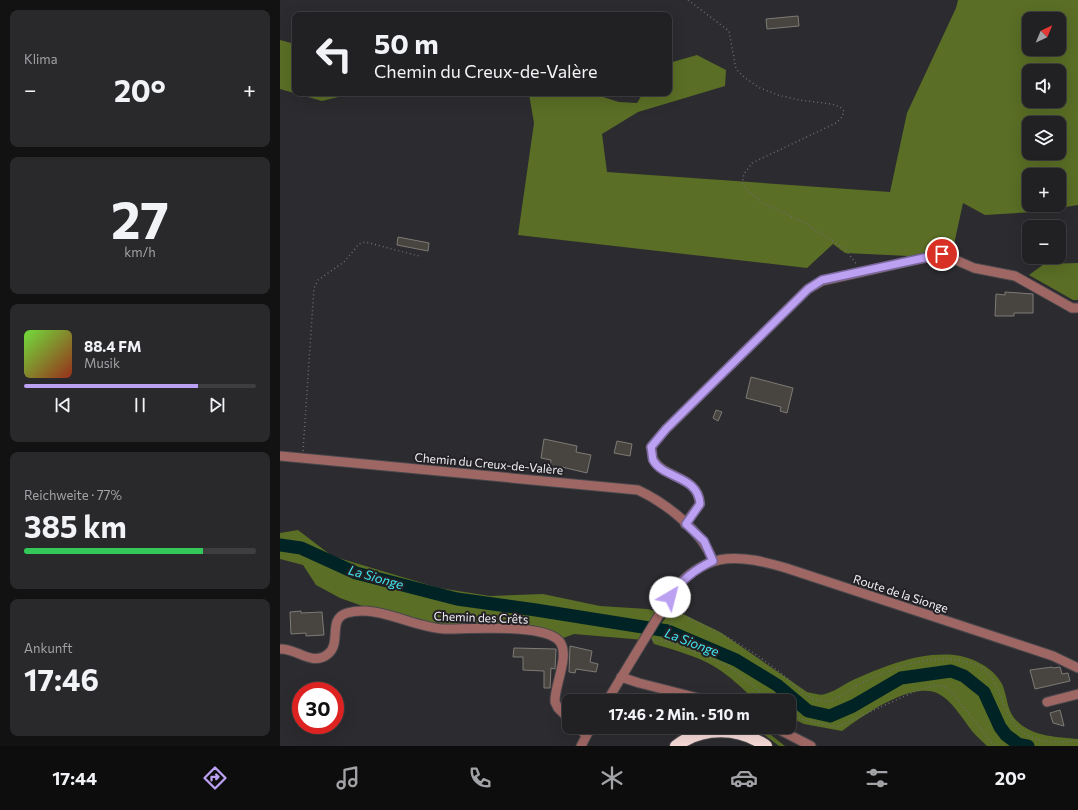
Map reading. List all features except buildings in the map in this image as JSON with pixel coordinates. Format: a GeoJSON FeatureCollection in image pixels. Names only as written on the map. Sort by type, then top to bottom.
{"type":"FeatureCollection","features":[{"type":"Feature","properties":{"kind":"highway"},"geometry":{"type":"LineString","coordinates":[[676,746],[697,735],[724,731],[745,735],[766,746]]}},
{"type":"Feature","properties":{"kind":"highway"},"geometry":{"type":"LineString","coordinates":[[688,746],[704,740],[722,738],[739,740],[753,746]]}},
{"type":"Feature","properties":{"kind":"street"},"geometry":{"type":"LineString","coordinates":[[686,524],[700,504],[699,495],[690,484],[665,470],[653,460],[651,447],[666,429],[808,289],[822,280],[942,254],[974,268],[1015,276],[1072,308],[1078,308]]}},
{"type":"Feature","properties":{"kind":"street","name":"Chemin du Creux-de-Valère"},"geometry":{"type":"LineString","coordinates":[[280,456],[638,490],[653,497],[704,541],[713,561]]}},
{"type":"Feature","properties":{"kind":"street","name":"Route de la Sionge"},"geometry":{"type":"LineString","coordinates":[[713,561],[739,558],[765,562],[1026,647],[1052,656],[1078,668]]}},
{"type":"Feature","properties":{"kind":"street"},"geometry":{"type":"LineString","coordinates":[[611,694],[660,613],[684,579],[702,565],[713,561]]}},
{"type":"Feature","properties":{"kind":"street","name":"Chemin des Crêts"},"geometry":{"type":"LineString","coordinates":[[280,649],[293,651],[310,658],[322,658],[334,647],[335,629],[338,620],[347,613],[358,612],[385,614],[435,628],[513,629],[541,632],[556,638],[560,642],[563,650],[555,702],[562,712]]}},
{"type":"Feature","properties":{"kind":"street"},"geometry":{"type":"LineString","coordinates":[[622,677],[682,694]]}},
{"type":"Feature","properties":{"kind":"street"},"geometry":{"type":"LineString","coordinates":[[1047,702],[1078,694]]}},
{"type":"Feature","properties":{"kind":"street"},"geometry":{"type":"LineString","coordinates":[[580,746],[587,734]]}},
{"type":"Feature","properties":{"kind":"street"},"geometry":{"type":"LineString","coordinates":[[788,734],[811,746]]}},
{"type":"Feature","properties":{"kind":"path"},"geometry":{"type":"LineString","coordinates":[[688,0],[729,31],[736,69],[745,78],[760,88],[778,95],[832,104],[840,107],[844,111],[842,118],[836,123],[752,163],[744,174],[742,182],[748,192],[765,204],[805,223],[845,249],[863,272]]}},
{"type":"Feature","properties":{"kind":"path"},"geometry":{"type":"LineString","coordinates":[[302,458],[314,288],[318,280],[344,262],[359,244],[366,242],[419,256]]}},
{"type":"Feature","properties":{"kind":"path"},"geometry":{"type":"LineString","coordinates":[[666,641],[671,622],[675,616],[682,615],[733,640],[760,658],[802,692],[812,698],[824,702],[835,699],[877,676],[909,664],[950,660],[976,664],[985,670],[993,681],[1007,714],[1016,727],[1028,735],[1044,741],[1078,741]]}},
{"type":"Feature","properties":{"kind":"path"},"geometry":{"type":"LineString","coordinates":[[644,640],[666,641],[727,665],[763,694]]}},
{"type":"Feature","properties":{"kind":"path"},"geometry":{"type":"LineString","coordinates":[[796,716],[801,719],[837,727],[916,691],[934,686],[944,686],[952,692],[992,743],[998,746]]}},
{"type":"Feature","properties":{"kind":"green space"},"geometry":{"type":"Polygon","coordinates":[[[958,0],[1078,0],[1078,205],[1066,207],[1066,168],[1022,168],[1022,212],[1034,212],[985,215],[963,203],[951,258],[845,253],[833,244],[807,268],[518,235],[534,123],[529,96],[600,96],[619,102],[637,103],[641,96],[672,96],[672,62],[697,55],[726,70],[725,86],[638,112],[602,134],[607,172],[890,192],[907,113],[956,8],[958,0]]]}},
{"type":"Feature","properties":{"kind":"green space"},"geometry":{"type":"Polygon","coordinates":[[[280,40],[292,43],[292,92],[280,89],[280,40]]]}},
{"type":"Feature","properties":{"kind":"green space"},"geometry":{"type":"Polygon","coordinates":[[[304,96],[343,96],[322,101],[304,96]]]}},
{"type":"Feature","properties":{"kind":"green space"},"geometry":{"type":"Polygon","coordinates":[[[1078,263],[1078,300],[1073,300],[1029,275],[1044,264],[1078,263]]]}},
{"type":"Feature","properties":{"kind":"green space"},"geometry":{"type":"Polygon","coordinates":[[[298,530],[332,556],[439,588],[490,596],[543,594],[600,606],[648,609],[660,613],[644,640],[574,634],[558,640],[549,635],[444,629],[385,614],[340,598],[316,585],[303,565],[280,559],[280,533],[298,530]]]}},
{"type":"Feature","properties":{"kind":"green space"},"geometry":{"type":"Polygon","coordinates":[[[669,613],[683,614],[720,632],[807,692],[818,695],[831,692],[874,671],[914,658],[941,655],[961,656],[988,668],[998,678],[1004,689],[1011,713],[1014,718],[1024,727],[1031,731],[1054,737],[1078,739],[1078,746],[987,746],[974,733],[949,701],[939,694],[928,691],[915,692],[888,702],[842,731],[804,724],[796,720],[796,694],[748,694],[721,671],[708,663],[654,644],[651,638],[669,613]]]}},
{"type":"Feature","properties":{"kind":"green space"},"geometry":{"type":"Polygon","coordinates":[[[763,734],[770,734],[785,746],[779,746],[763,734]]]}},
{"type":"Feature","properties":{"kind":"waterway","name":"La Sionge"},"geometry":{"type":"LineString","coordinates":[[280,545],[301,548],[356,573],[457,599],[668,631],[736,660],[777,685],[808,711],[830,716],[853,706],[901,678],[951,671],[964,676],[984,692],[1000,727],[1006,735],[1018,744],[1028,746]]}},
{"type":"Feature","properties":{"kind":"route"},"geometry":{"type":"LineString","coordinates":[[670,597],[676,587],[684,579],[702,565],[713,561],[704,541],[686,524],[700,504],[699,495],[690,484],[665,470],[653,460],[651,447],[666,429],[808,289],[822,280],[942,254]]}}]}
